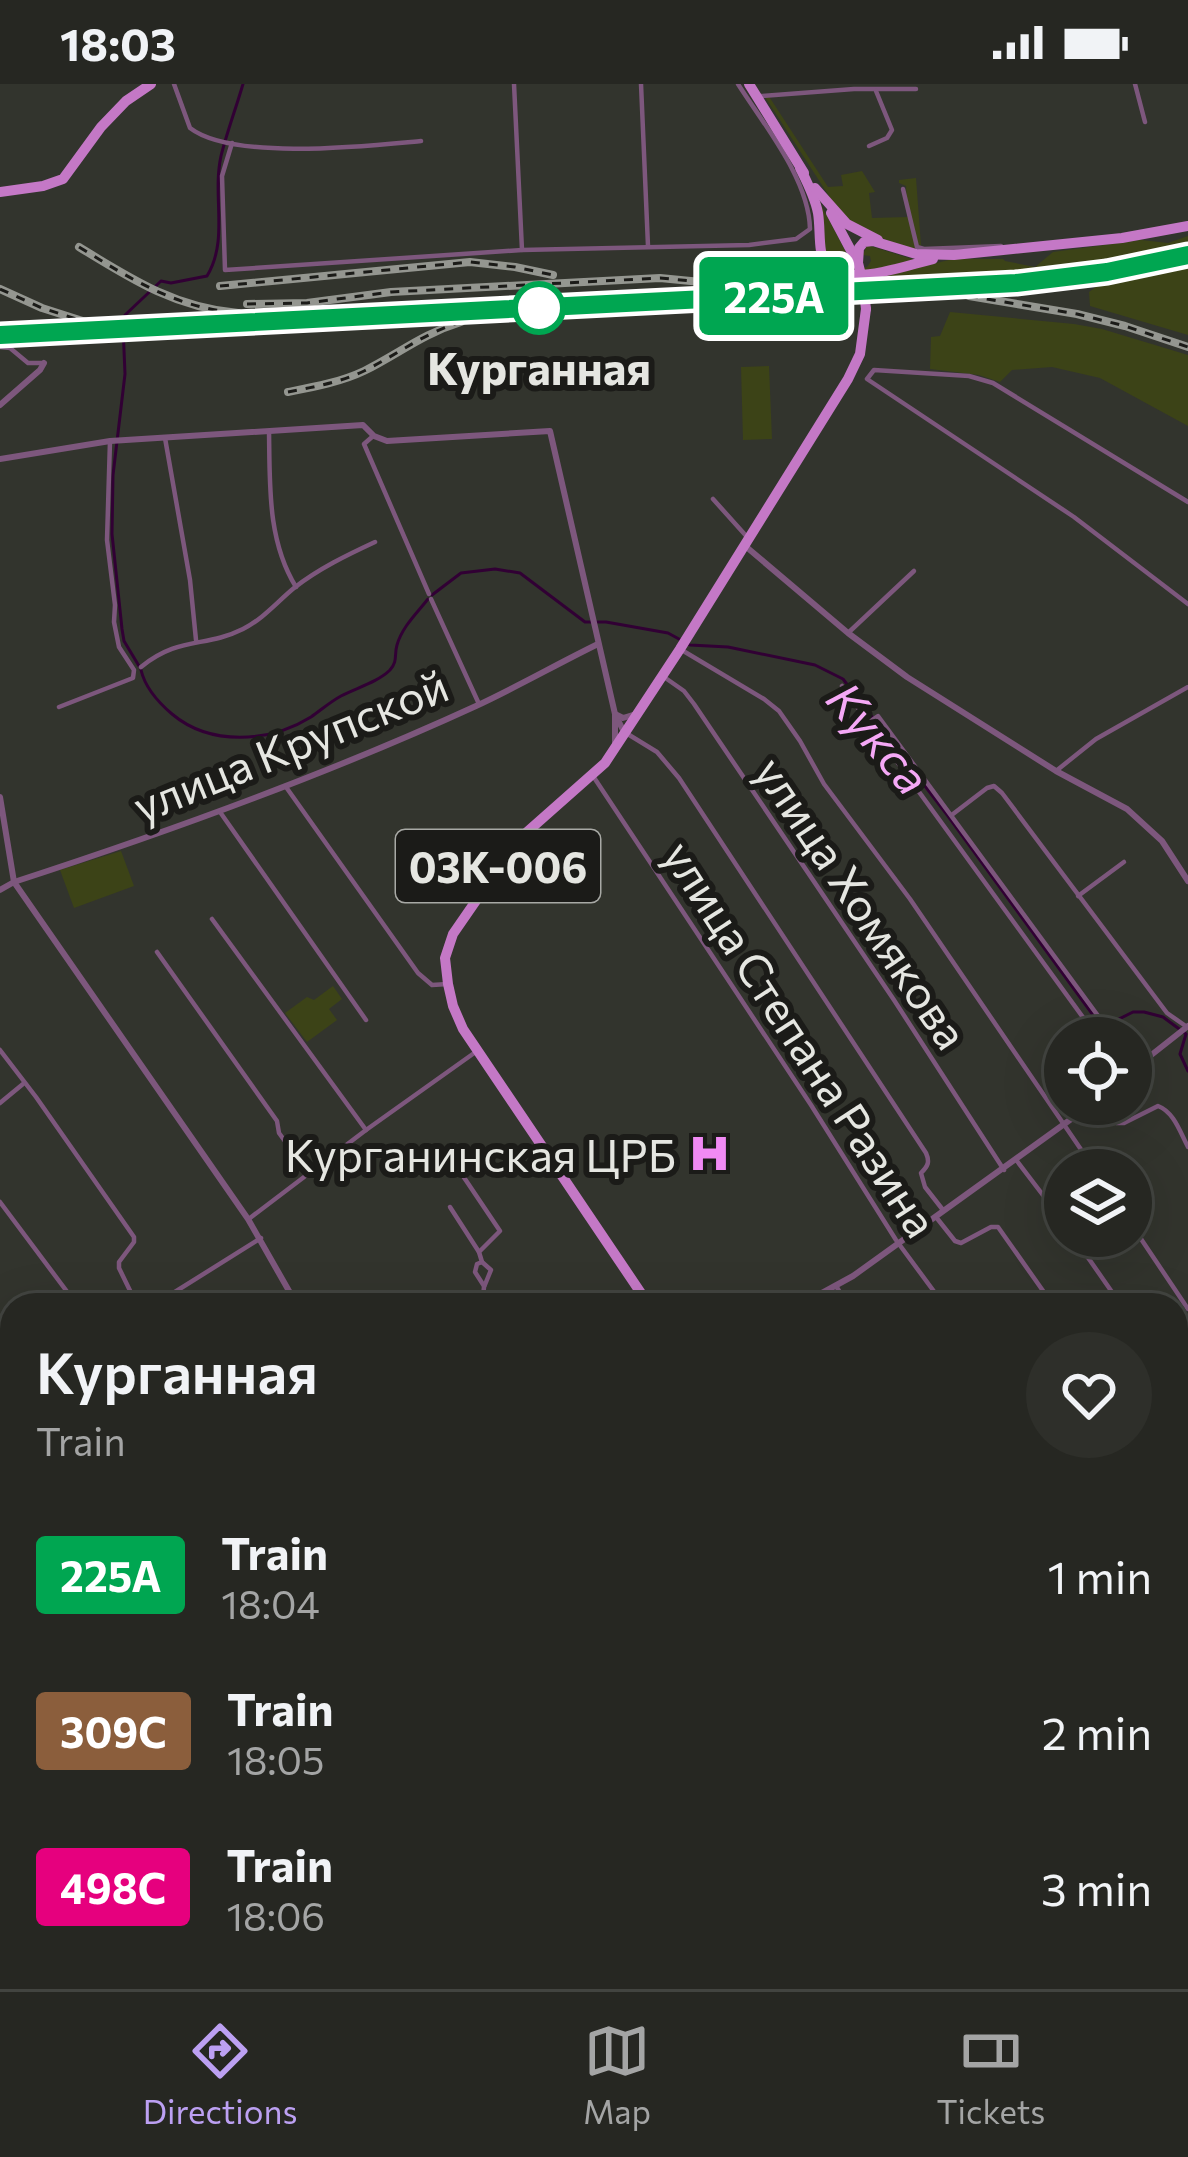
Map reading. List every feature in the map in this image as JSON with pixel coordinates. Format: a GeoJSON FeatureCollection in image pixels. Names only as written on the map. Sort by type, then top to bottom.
{"type":"FeatureCollection","features":[{"type":"Feature","properties":{"kind":"main road"},"geometry":{"type":"LineString","coordinates":[[0,192],[58,182],[70,173],[100,127],[151,84]]}},
{"type":"Feature","properties":{"kind":"main road","name":"03К-006"},"geometry":{"type":"LineString","coordinates":[[448,984],[446,958],[453,934],[502,860],[534,824],[593,776],[626,733],[860,354],[866,309],[858,263],[820,194],[748,84]]}},
{"type":"Feature","properties":{"kind":"main road"},"geometry":{"type":"LineString","coordinates":[[800,168],[815,200],[826,266],[837,272],[868,274],[954,254]]}},
{"type":"Feature","properties":{"kind":"main road"},"geometry":{"type":"LineString","coordinates":[[820,194],[848,224],[898,248]]}},
{"type":"Feature","properties":{"kind":"main road"},"geometry":{"type":"LineString","coordinates":[[858,263],[859,248],[873,241],[916,254],[954,254],[1122,238],[1188,226]]}},
{"type":"Feature","properties":{"kind":"main road"},"geometry":{"type":"LineString","coordinates":[[448,984],[463,1029],[641,1293]]}},
{"type":"Feature","properties":{"kind":"street"},"geometry":{"type":"LineString","coordinates":[[174,84],[194,133],[229,142],[352,148],[421,141]]}},
{"type":"Feature","properties":{"kind":"street"},"geometry":{"type":"LineString","coordinates":[[514,84],[522,250]]}},
{"type":"Feature","properties":{"kind":"street"},"geometry":{"type":"LineString","coordinates":[[641,84],[648,246]]}},
{"type":"Feature","properties":{"kind":"street"},"geometry":{"type":"LineString","coordinates":[[229,142],[221,191],[225,270],[522,250],[766,244],[796,238],[810,229],[801,188],[738,84]]}},
{"type":"Feature","properties":{"kind":"street"},"geometry":{"type":"LineString","coordinates":[[1135,84],[1144,122]]}},
{"type":"Feature","properties":{"kind":"street"},"geometry":{"type":"LineString","coordinates":[[758,97],[916,89]]}},
{"type":"Feature","properties":{"kind":"street"},"geometry":{"type":"LineString","coordinates":[[869,146],[887,138],[892,130],[877,91]]}},
{"type":"Feature","properties":{"kind":"street"},"geometry":{"type":"LineString","coordinates":[[902,189],[917,247],[1001,245],[1002,251]]}},
{"type":"Feature","properties":{"kind":"street"},"geometry":{"type":"LineString","coordinates":[[0,405],[44,363],[28,363],[16,351],[1,347]]}},
{"type":"Feature","properties":{"kind":"street"},"geometry":{"type":"LineString","coordinates":[[1188,502],[993,383],[969,376],[874,370],[867,380],[1074,518],[1188,604]]}},
{"type":"Feature","properties":{"kind":"street"},"geometry":{"type":"LineString","coordinates":[[0,459],[114,441],[363,425],[387,441],[550,431],[615,715],[615,748]]}},
{"type":"Feature","properties":{"kind":"street"},"geometry":{"type":"LineString","coordinates":[[269,430],[275,533],[280,557],[296,586]]}},
{"type":"Feature","properties":{"kind":"street"},"geometry":{"type":"LineString","coordinates":[[374,436],[364,444],[479,704]]}},
{"type":"Feature","properties":{"kind":"street"},"geometry":{"type":"LineString","coordinates":[[165,438],[196,641]]}},
{"type":"Feature","properties":{"kind":"street"},"geometry":{"type":"LineString","coordinates":[[114,441],[107,540],[114,622],[119,647],[137,669]]}},
{"type":"Feature","properties":{"kind":"street"},"geometry":{"type":"LineString","coordinates":[[713,500],[746,542],[848,633],[907,677],[1056,771],[1127,809],[1162,842],[1188,881]]}},
{"type":"Feature","properties":{"kind":"street"},"geometry":{"type":"LineString","coordinates":[[59,707],[134,678],[137,669],[165,650],[241,630],[296,586],[375,542]]}},
{"type":"Feature","properties":{"kind":"street"},"geometry":{"type":"LineString","coordinates":[[848,633],[914,571]]}},
{"type":"Feature","properties":{"kind":"street","name":"улица Крупской"},"geometry":{"type":"LineString","coordinates":[[0,890],[286,787],[479,704],[598,644]]}},
{"type":"Feature","properties":{"kind":"street"},"geometry":{"type":"LineString","coordinates":[[683,645],[779,711],[824,784],[910,899],[1044,1095]]}},
{"type":"Feature","properties":{"kind":"street","name":"улица Хомякова"},"geometry":{"type":"LineString","coordinates":[[663,676],[694,704],[1004,1169]]}},
{"type":"Feature","properties":{"kind":"street"},"geometry":{"type":"LineString","coordinates":[[842,686],[872,720],[1083,1017]]}},
{"type":"Feature","properties":{"kind":"street"},"geometry":{"type":"LineString","coordinates":[[1056,771],[1096,739],[1188,688]]}},
{"type":"Feature","properties":{"kind":"street"},"geometry":{"type":"LineString","coordinates":[[615,715],[623,718],[639,713]]}},
{"type":"Feature","properties":{"kind":"street"},"geometry":{"type":"LineString","coordinates":[[615,715],[626,733],[657,752],[679,778],[796,951],[926,1153],[929,1160],[921,1180],[955,1241],[961,1243],[998,1227],[1045,1293]]}},
{"type":"Feature","properties":{"kind":"street"},"geometry":{"type":"LineString","coordinates":[[872,720],[878,716],[1099,1017]]}},
{"type":"Feature","properties":{"kind":"street","name":"улица Степана Разина"},"geometry":{"type":"LineString","coordinates":[[593,776],[935,1293]]}},
{"type":"Feature","properties":{"kind":"street"},"geometry":{"type":"LineString","coordinates":[[286,787],[418,973],[431,985],[448,984]]}},
{"type":"Feature","properties":{"kind":"street"},"geometry":{"type":"LineString","coordinates":[[951,814],[987,788],[1002,793],[1167,1013],[1185,1029],[1152,1055]]}},
{"type":"Feature","properties":{"kind":"street"},"geometry":{"type":"LineString","coordinates":[[0,797],[14,882],[261,1238],[291,1293]]}},
{"type":"Feature","properties":{"kind":"street"},"geometry":{"type":"LineString","coordinates":[[220,812],[366,1020]]}},
{"type":"Feature","properties":{"kind":"street"},"geometry":{"type":"LineString","coordinates":[[1078,896],[1124,862]]}},
{"type":"Feature","properties":{"kind":"street"},"geometry":{"type":"LineString","coordinates":[[212,919],[366,1130]]}},
{"type":"Feature","properties":{"kind":"street"},"geometry":{"type":"LineString","coordinates":[[158,952],[278,1121],[279,1133],[308,1172]]}},
{"type":"Feature","properties":{"kind":"street"},"geometry":{"type":"LineString","coordinates":[[0,1050],[134,1238],[119,1262],[131,1293]]}},
{"type":"Feature","properties":{"kind":"street"},"geometry":{"type":"LineString","coordinates":[[248,1219],[477,1051]]}},
{"type":"Feature","properties":{"kind":"street"},"geometry":{"type":"LineString","coordinates":[[0,1103],[24,1083]]}},
{"type":"Feature","properties":{"kind":"street"},"geometry":{"type":"LineString","coordinates":[[1152,1109],[1163,1106],[1170,1112],[1188,1147]]}},
{"type":"Feature","properties":{"kind":"street"},"geometry":{"type":"LineString","coordinates":[[823,1293],[1063,1125]]}},
{"type":"Feature","properties":{"kind":"street"},"geometry":{"type":"LineString","coordinates":[[1017,1161],[1044,1196]]}},
{"type":"Feature","properties":{"kind":"street"},"geometry":{"type":"LineString","coordinates":[[463,1176],[500,1231],[479,1252]]}},
{"type":"Feature","properties":{"kind":"street"},"geometry":{"type":"LineString","coordinates":[[0,1202],[68,1293]]}},
{"type":"Feature","properties":{"kind":"street"},"geometry":{"type":"LineString","coordinates":[[450,1207],[491,1270],[483,1293]]}},
{"type":"Feature","properties":{"kind":"street"},"geometry":{"type":"LineString","coordinates":[[173,1293],[261,1238]]}},
{"type":"Feature","properties":{"kind":"street"},"geometry":{"type":"LineString","coordinates":[[1152,1255],[1177,1293]]}},
{"type":"Feature","properties":{"kind":"street"},"geometry":{"type":"LineString","coordinates":[[1088,1257],[1113,1293]]}},
{"type":"Feature","properties":{"kind":"street"},"geometry":{"type":"LineString","coordinates":[[482,1262],[475,1272],[484,1287]]}},
{"type":"Feature","properties":{"kind":"street"},"geometry":{"type":"LineString","coordinates":[[836,1286],[840,1293]]}},
{"type":"Feature","properties":{"kind":"green space"},"geometry":{"type":"Polygon","coordinates":[[[768,95],[828,187],[843,186],[841,175],[862,171],[875,192],[869,193],[872,218],[908,217],[906,186],[899,180],[916,178],[921,245],[915,249],[895,243],[842,216],[765,97],[768,95]]]}},
{"type":"Feature","properties":{"kind":"green space"},"geometry":{"type":"Polygon","coordinates":[[[818,199],[850,260],[842,266],[845,268],[867,267],[870,256],[863,255],[867,245],[915,260],[867,272],[841,271],[825,257],[818,199]]]}},
{"type":"Feature","properties":{"kind":"green space"},"geometry":{"type":"Polygon","coordinates":[[[1188,236],[1188,248],[1081,270],[843,287],[755,282],[755,277],[822,273],[856,282],[953,259],[1003,259],[1035,267],[1053,252],[1141,240],[1168,243],[1188,236]]]}},
{"type":"Feature","properties":{"kind":"green space"},"geometry":{"type":"Polygon","coordinates":[[[1188,268],[1188,335],[1090,306],[1089,292],[1096,287],[1188,268]]]}},
{"type":"Feature","properties":{"kind":"green space"},"geometry":{"type":"Polygon","coordinates":[[[950,312],[1102,329],[1188,355],[1188,426],[1100,378],[1052,367],[1012,370],[1000,382],[930,369],[931,337],[940,336],[950,312]]]}},
{"type":"Feature","properties":{"kind":"green space"},"geometry":{"type":"Polygon","coordinates":[[[769,366],[772,439],[743,440],[741,367],[769,366]]]}},
{"type":"Feature","properties":{"kind":"green space"},"geometry":{"type":"Polygon","coordinates":[[[121,851],[134,886],[74,908],[60,870],[121,851]]]}},
{"type":"Feature","properties":{"kind":"green space"},"geometry":{"type":"Polygon","coordinates":[[[333,986],[342,999],[329,1009],[337,1020],[307,1042],[285,1013],[333,986]]]}},
{"type":"Feature","properties":{"kind":"waterway","name":"Кукса"},"geometry":{"type":"LineString","coordinates":[[139,666],[124,641],[112,534],[113,475],[125,374],[123,326],[125,315],[161,281],[207,276],[214,262],[221,156],[243,84]]}},
{"type":"Feature","properties":{"kind":"waterway","name":"Кукса"},"geometry":{"type":"LineString","coordinates":[[432,595],[461,573],[495,569],[520,573],[585,622],[668,633],[690,645],[728,647],[815,665],[843,679],[1094,1017]]}},
{"type":"Feature","properties":{"kind":"waterway","name":"Кукса"},"geometry":{"type":"LineString","coordinates":[[141,670],[172,714],[204,732],[240,737],[277,732],[390,670],[402,632],[428,599]]}},
{"type":"Feature","properties":{"kind":"waterway","name":"Кукса"},"geometry":{"type":"LineString","coordinates":[[1123,1017],[1133,1012],[1163,1017],[1186,1034],[1180,1054],[1188,1071]]}},
{"type":"Feature","properties":{"kind":"railway"},"geometry":{"type":"LineString","coordinates":[[79,247],[174,298],[238,313]]}},
{"type":"Feature","properties":{"kind":"railway"},"geometry":{"type":"LineString","coordinates":[[0,335],[1016,282],[1107,272],[1188,255]]}},
{"type":"Feature","properties":{"kind":"railway"},"geometry":{"type":"LineString","coordinates":[[220,286],[470,262],[553,275]]}},
{"type":"Feature","properties":{"kind":"railway"},"geometry":{"type":"LineString","coordinates":[[247,304],[660,278],[701,282]]}},
{"type":"Feature","properties":{"kind":"railway"},"geometry":{"type":"LineString","coordinates":[[0,289],[89,323]]}},
{"type":"Feature","properties":{"kind":"railway"},"geometry":{"type":"LineString","coordinates":[[969,296],[1077,314],[1188,347]]}},
{"type":"Feature","properties":{"kind":"railway"},"geometry":{"type":"LineString","coordinates":[[288,392],[355,375],[461,322]]}},
{"type":"Feature","properties":{"kind":"train","name":"225А"},"geometry":{"type":"LineString","coordinates":[[0,335],[1016,283],[1107,272],[1188,255]]}},
{"type":"Feature","properties":{"kind":"place","name":"Курганная"},"geometry":{"type":"Point","coordinates":[539,308]}},
{"type":"Feature","properties":{"kind":"place","name":"Курганинская ЦРБ"},"geometry":{"type":"Point","coordinates":[710,1153]}}]}
